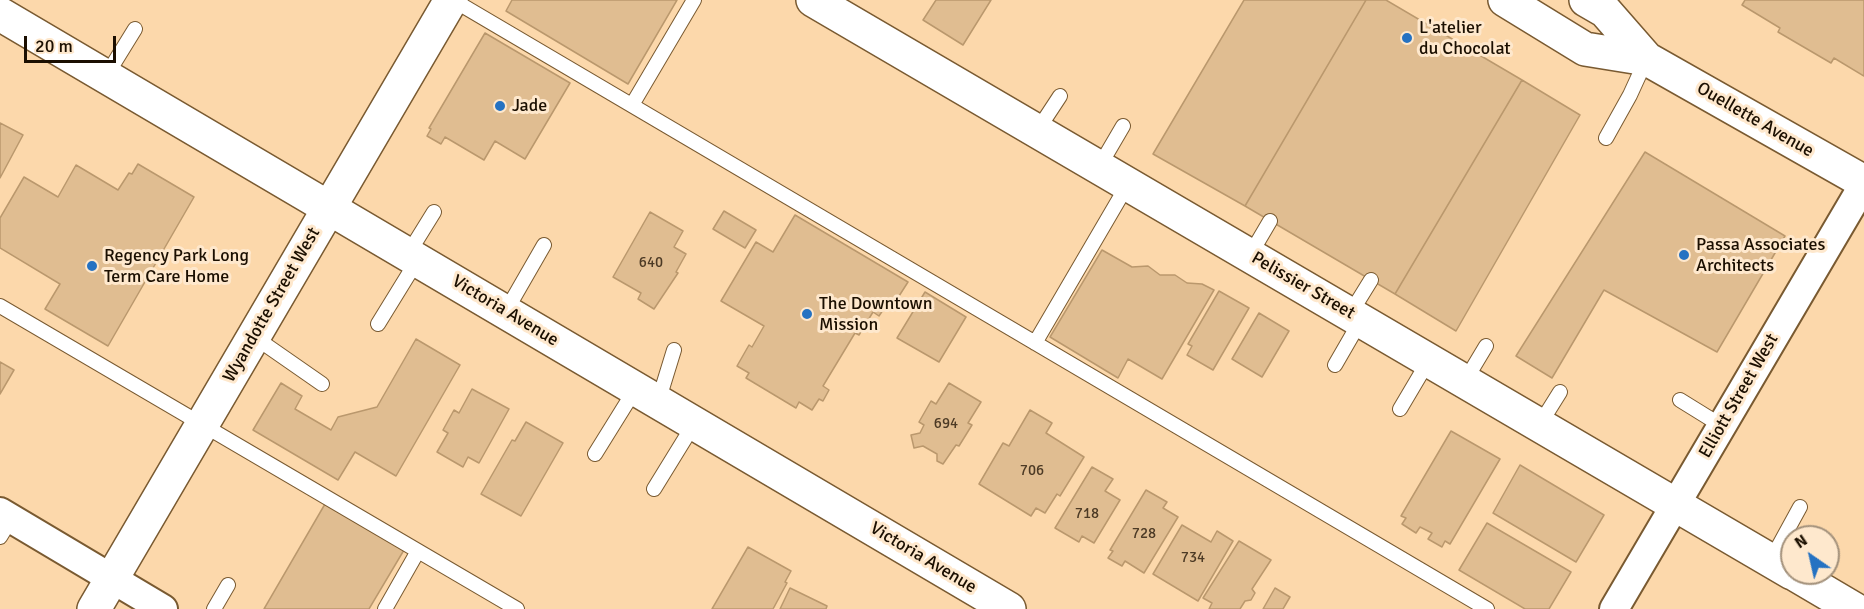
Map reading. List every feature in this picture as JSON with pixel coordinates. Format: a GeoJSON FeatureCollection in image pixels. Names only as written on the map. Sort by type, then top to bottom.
{"type":"FeatureCollection","features":[{"type":"Feature","properties":{"kind":"street","name":"Wyandotte Street West"},"geometry":{"type":"LineString","coordinates":[[94,609],[452,0]]}},
{"type":"Feature","properties":{"kind":"street","name":"Pelissier Street"},"geometry":{"type":"LineString","coordinates":[[813,0],[1780,566]]}},
{"type":"Feature","properties":{"kind":"street","name":"Ouellette Avenue"},"geometry":{"type":"LineString","coordinates":[[1505,0],[1585,49],[1647,59]]}},
{"type":"Feature","properties":{"kind":"street","name":"Ouellette Avenue"},"geometry":{"type":"LineString","coordinates":[[1586,0],[1605,11],[1647,59],[1864,183]]}},
{"type":"Feature","properties":{"kind":"street","name":"Victoria Avenue"},"geometry":{"type":"LineString","coordinates":[[0,14],[1009,609]]}},
{"type":"Feature","properties":{"kind":"street","name":"Elliott Street West"},"geometry":{"type":"LineString","coordinates":[[1614,609],[1864,183]]}},
{"type":"Feature","properties":{"kind":"street"},"geometry":{"type":"LineString","coordinates":[[4,523],[112,578],[164,609]]}},
{"type":"Feature","properties":{"kind":"street","name":"Pelissier Street"},"geometry":{"type":"LineString","coordinates":[[1812,585],[1851,608]]}},
{"type":"Feature","properties":{"kind":"lane"},"geometry":{"type":"LineString","coordinates":[[452,0],[1487,609]]}},
{"type":"Feature","properties":{"kind":"lane"},"geometry":{"type":"LineString","coordinates":[[632,105],[694,0]]}},
{"type":"Feature","properties":{"kind":"lane"},"geometry":{"type":"LineString","coordinates":[[106,76],[135,29]]}},
{"type":"Feature","properties":{"kind":"lane"},"geometry":{"type":"LineString","coordinates":[[1606,138],[1630,96],[1647,59]]}},
{"type":"Feature","properties":{"kind":"lane"},"geometry":{"type":"LineString","coordinates":[[1037,131],[1060,96]]}},
{"type":"Feature","properties":{"kind":"lane"},"geometry":{"type":"LineString","coordinates":[[1099,167],[1123,126]]}},
{"type":"Feature","properties":{"kind":"lane"},"geometry":{"type":"LineString","coordinates":[[1035,343],[1128,184]]}},
{"type":"Feature","properties":{"kind":"lane"},"geometry":{"type":"LineString","coordinates":[[378,324],[434,212]]}},
{"type":"Feature","properties":{"kind":"lane"},"geometry":{"type":"LineString","coordinates":[[1250,255],[1270,221]]}},
{"type":"Feature","properties":{"kind":"lane"},"geometry":{"type":"LineString","coordinates":[[506,311],[544,245]]}},
{"type":"Feature","properties":{"kind":"lane"},"geometry":{"type":"LineString","coordinates":[[1335,365],[1371,280]]}},
{"type":"Feature","properties":{"kind":"lane"},"geometry":{"type":"LineString","coordinates":[[0,306],[517,609]]}},
{"type":"Feature","properties":{"kind":"lane"},"geometry":{"type":"LineString","coordinates":[[253,336],[322,384]]}},
{"type":"Feature","properties":{"kind":"lane"},"geometry":{"type":"LineString","coordinates":[[1465,381],[1485,346]]}},
{"type":"Feature","properties":{"kind":"lane"},"geometry":{"type":"LineString","coordinates":[[595,454],[647,395],[674,350]]}},
{"type":"Feature","properties":{"kind":"lane"},"geometry":{"type":"LineString","coordinates":[[1400,410],[1429,360]]}},
{"type":"Feature","properties":{"kind":"lane"},"geometry":{"type":"LineString","coordinates":[[1540,424],[1560,392]]}},
{"type":"Feature","properties":{"kind":"lane"},"geometry":{"type":"LineString","coordinates":[[1680,400],[1722,426]]}},
{"type":"Feature","properties":{"kind":"lane"},"geometry":{"type":"LineString","coordinates":[[654,489],[695,423]]}},
{"type":"Feature","properties":{"kind":"lane"},"geometry":{"type":"LineString","coordinates":[[1796,525],[1800,507]]}},
{"type":"Feature","properties":{"kind":"lane"},"geometry":{"type":"LineString","coordinates":[[385,609],[418,551]]}},
{"type":"Feature","properties":{"kind":"lane"},"geometry":{"type":"LineString","coordinates":[[214,609],[228,585]]}},
{"type":"Feature","properties":{"kind":"building"},"geometry":{"type":"Polygon","coordinates":[[[512,0],[677,0],[628,84],[506,11],[512,0]]]}},
{"type":"Feature","properties":{"kind":"building"},"geometry":{"type":"Polygon","coordinates":[[[936,0],[991,0],[963,45],[923,20],[936,0]]]}},
{"type":"Feature","properties":{"kind":"building"},"geometry":{"type":"Polygon","coordinates":[[[1244,0],[1366,0],[1245,206],[1153,154],[1244,0]]]}},
{"type":"Feature","properties":{"kind":"building"},"geometry":{"type":"Polygon","coordinates":[[[1366,0],[1386,0],[1522,80],[1395,294],[1245,206],[1366,0]]]}},
{"type":"Feature","properties":{"kind":"building"},"geometry":{"type":"Polygon","coordinates":[[[1745,0],[1864,0],[1864,76],[1834,58],[1831,63],[1778,32],[1780,28],[1742,5],[1745,0]]]}},
{"type":"Feature","properties":{"kind":"building","name":"Jade"},"geometry":{"type":"Polygon","coordinates":[[[485,33],[570,83],[525,159],[495,141],[484,160],[445,137],[441,144],[427,136],[431,129],[429,128],[485,33]]]}},
{"type":"Feature","properties":{"kind":"building"},"geometry":{"type":"Polygon","coordinates":[[[1522,80],[1580,115],[1456,331],[1395,294],[1522,80]]]}},
{"type":"Feature","properties":{"kind":"building"},"geometry":{"type":"Polygon","coordinates":[[[0,123],[23,135],[0,178],[0,123]]]}},
{"type":"Feature","properties":{"kind":"building"},"geometry":{"type":"Polygon","coordinates":[[[1645,152],[1785,236],[1717,352],[1604,290],[1552,378],[1516,356],[1645,152]]]}},
{"type":"Feature","properties":{"kind":"building","name":"Regency Park Long Term Care Home"},"geometry":{"type":"Polygon","coordinates":[[[138,164],[194,197],[108,346],[45,309],[60,284],[0,248],[0,218],[24,177],[58,197],[76,165],[118,190],[138,164]]]}},
{"type":"Feature","properties":{"kind":"building"},"geometry":{"type":"Polygon","coordinates":[[[724,211],[756,230],[745,248],[713,229],[724,211]]]}},
{"type":"Feature","properties":{"kind":"building"},"geometry":{"type":"Polygon","coordinates":[[[650,212],[683,231],[674,247],[686,254],[676,272],[678,273],[654,309],[638,299],[641,293],[613,277],[650,212]]]}},
{"type":"Feature","properties":{"kind":"building","name":"The Downtown Mission"},"geometry":{"type":"Polygon","coordinates":[[[795,215],[908,282],[892,307],[887,304],[879,316],[873,312],[859,335],[855,333],[823,386],[829,390],[823,401],[819,399],[812,410],[799,402],[796,408],[746,378],[749,373],[737,366],[749,345],[752,347],[764,326],[721,301],[756,242],[773,252],[795,215]]]}},
{"type":"Feature","properties":{"kind":"building"},"geometry":{"type":"Polygon","coordinates":[[[1102,250],[1132,267],[1148,266],[1160,275],[1175,275],[1187,283],[1202,284],[1214,290],[1162,379],[1128,359],[1118,378],[1050,337],[1102,250]]]}},
{"type":"Feature","properties":{"kind":"building"},"geometry":{"type":"Polygon","coordinates":[[[1219,291],[1249,308],[1213,370],[1187,355],[1192,346],[1188,344],[1219,291]]]}},
{"type":"Feature","properties":{"kind":"building"},"geometry":{"type":"Polygon","coordinates":[[[925,292],[966,317],[939,362],[897,338],[925,292]]]}},
{"type":"Feature","properties":{"kind":"building"},"geometry":{"type":"Polygon","coordinates":[[[1259,313],[1289,331],[1262,377],[1232,359],[1259,313]]]}},
{"type":"Feature","properties":{"kind":"building"},"geometry":{"type":"Polygon","coordinates":[[[416,339],[460,365],[396,476],[355,452],[338,480],[253,430],[281,383],[302,396],[295,409],[331,430],[338,417],[377,407],[416,339]]]}},
{"type":"Feature","properties":{"kind":"building"},"geometry":{"type":"Polygon","coordinates":[[[0,362],[14,370],[0,394],[0,362]]]}},
{"type":"Feature","properties":{"kind":"building"},"geometry":{"type":"Polygon","coordinates":[[[949,383],[981,402],[968,423],[972,425],[959,446],[956,445],[943,464],[937,461],[937,454],[923,446],[914,448],[911,435],[920,433],[924,425],[919,422],[931,401],[936,404],[949,383]]]}},
{"type":"Feature","properties":{"kind":"building"},"geometry":{"type":"Polygon","coordinates":[[[472,389],[509,409],[479,463],[468,457],[463,467],[437,452],[448,433],[443,430],[454,410],[459,413],[472,389]]]}},
{"type":"Feature","properties":{"kind":"building"},"geometry":{"type":"Polygon","coordinates":[[[1030,410],[1052,423],[1046,433],[1084,457],[1060,496],[1057,494],[1045,513],[1036,508],[1031,516],[979,484],[1003,443],[1009,446],[1030,410]]]}},
{"type":"Feature","properties":{"kind":"building"},"geometry":{"type":"Polygon","coordinates":[[[526,422],[563,443],[521,516],[481,494],[512,440],[515,441],[526,422]]]}},
{"type":"Feature","properties":{"kind":"building"},"geometry":{"type":"Polygon","coordinates":[[[1451,431],[1500,459],[1450,544],[1445,541],[1442,547],[1428,539],[1432,533],[1420,527],[1416,533],[1402,524],[1406,518],[1401,516],[1451,431]]]}},
{"type":"Feature","properties":{"kind":"building"},"geometry":{"type":"Polygon","coordinates":[[[1520,465],[1604,515],[1576,562],[1493,513],[1520,465]]]}},
{"type":"Feature","properties":{"kind":"building"},"geometry":{"type":"Polygon","coordinates":[[[1092,467],[1113,479],[1105,491],[1120,500],[1094,543],[1082,536],[1079,542],[1055,528],[1092,467]]]}},
{"type":"Feature","properties":{"kind":"building"},"geometry":{"type":"Polygon","coordinates":[[[1146,490],[1167,502],[1163,508],[1178,517],[1144,573],[1125,561],[1122,566],[1108,558],[1113,551],[1110,550],[1146,490]]]}},
{"type":"Feature","properties":{"kind":"building"},"geometry":{"type":"Polygon","coordinates":[[[325,504],[404,550],[369,609],[264,609],[325,504]]]}},
{"type":"Feature","properties":{"kind":"building"},"geometry":{"type":"Polygon","coordinates":[[[1487,523],[1571,572],[1549,609],[1525,609],[1459,570],[1487,523]]]}},
{"type":"Feature","properties":{"kind":"building"},"geometry":{"type":"Polygon","coordinates":[[[1182,525],[1211,542],[1217,531],[1233,541],[1198,601],[1153,574],[1182,525]]]}},
{"type":"Feature","properties":{"kind":"building"},"geometry":{"type":"Polygon","coordinates":[[[1239,541],[1271,560],[1252,589],[1255,593],[1251,600],[1245,601],[1240,609],[1209,609],[1212,603],[1203,598],[1239,541]]]}},
{"type":"Feature","properties":{"kind":"building"},"geometry":{"type":"Polygon","coordinates":[[[748,547],[791,571],[773,609],[712,609],[748,547]]]}},
{"type":"Feature","properties":{"kind":"building"},"geometry":{"type":"Polygon","coordinates":[[[790,588],[827,606],[826,609],[780,609],[790,588]]]}},
{"type":"Feature","properties":{"kind":"building"},"geometry":{"type":"Polygon","coordinates":[[[1275,588],[1290,597],[1283,609],[1263,609],[1275,588]]]}},
{"type":"Feature","properties":{"kind":"place","name":"L'atelier du Chocolat"},"geometry":{"type":"Point","coordinates":[1407,38]}},
{"type":"Feature","properties":{"kind":"place","name":"Jade"},"geometry":{"type":"Point","coordinates":[500,106]}},
{"type":"Feature","properties":{"kind":"place","name":"Passa Associates Architects"},"geometry":{"type":"Point","coordinates":[1684,255]}},
{"type":"Feature","properties":{"kind":"place","name":"Regency Park Long Term Care Home"},"geometry":{"type":"Point","coordinates":[92,266]}},
{"type":"Feature","properties":{"kind":"place","name":"The Downtown Mission"},"geometry":{"type":"Point","coordinates":[807,314]}}]}
